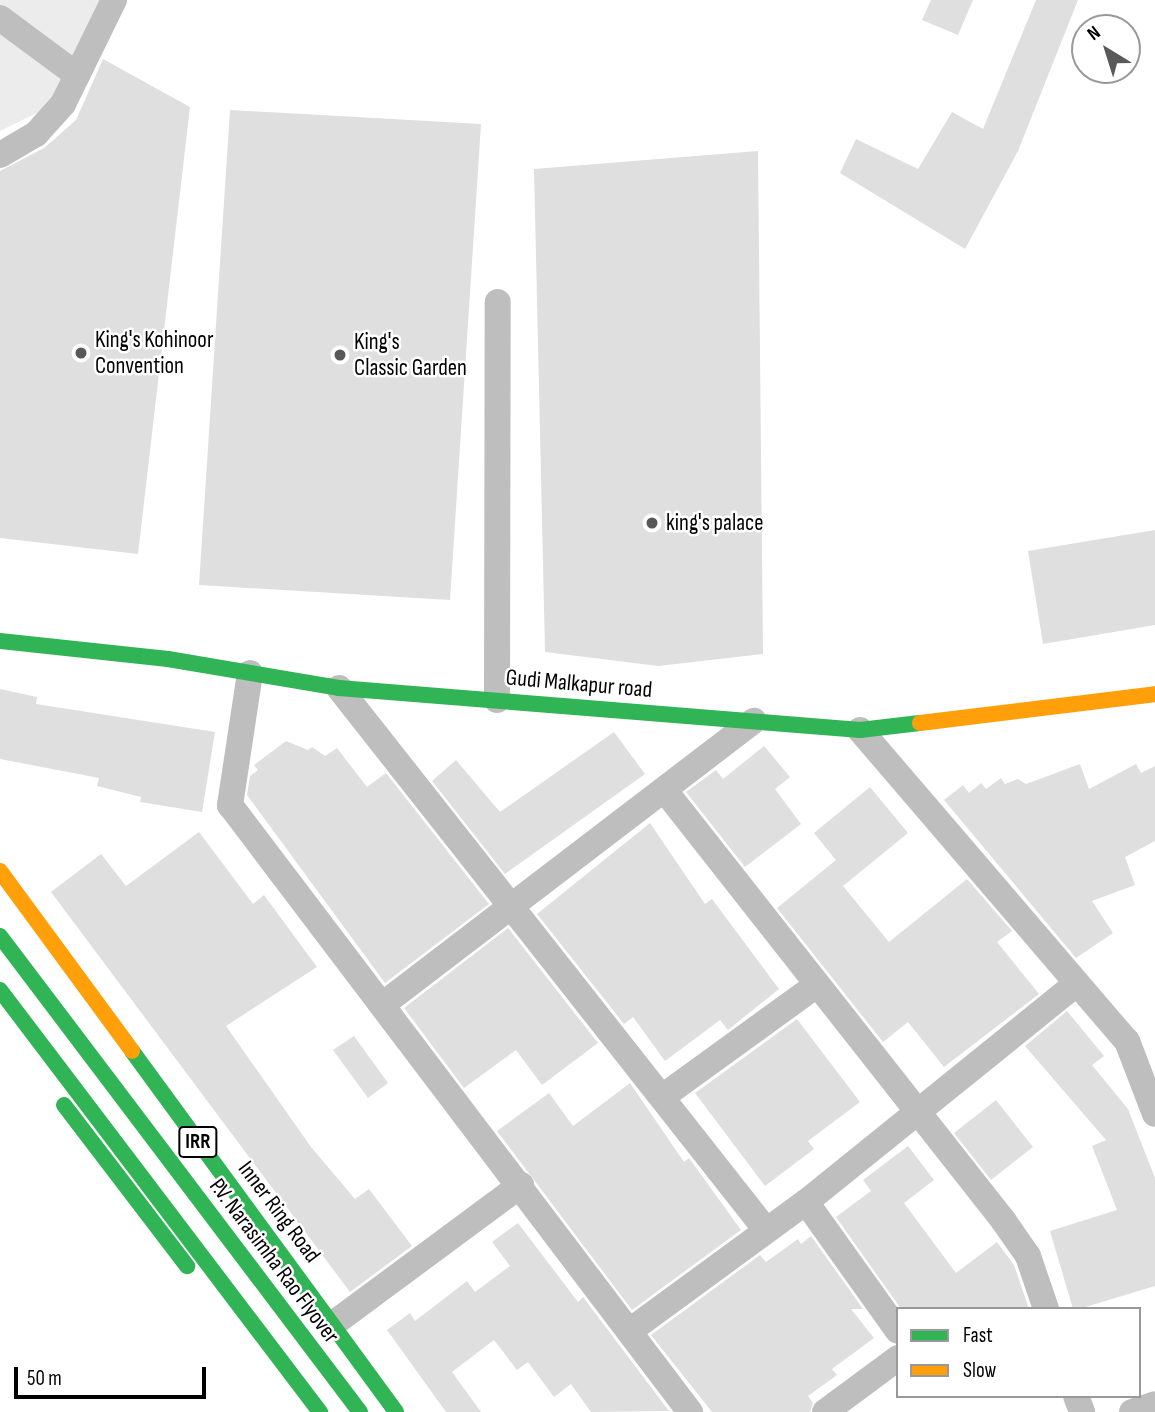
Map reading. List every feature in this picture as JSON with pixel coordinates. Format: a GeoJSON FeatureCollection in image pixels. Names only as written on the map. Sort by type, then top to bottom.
{"type":"FeatureCollection","features":[{"type":"Feature","properties":{"kind":"main road","name":"Gudi Malkapur road"},"geometry":{"type":"LineString","coordinates":[[0,641],[250,673],[339,688],[860,730],[1155,694]]}},
{"type":"Feature","properties":{"kind":"main road","name":"Inner Ring Road"},"geometry":{"type":"LineString","coordinates":[[0,871],[396,1412]]}},
{"type":"Feature","properties":{"kind":"main road","name":"P.V. Narasimha Rao Flyover"},"geometry":{"type":"LineString","coordinates":[[0,936],[360,1412]]}},
{"type":"Feature","properties":{"kind":"main road"},"geometry":{"type":"LineString","coordinates":[[0,990],[320,1412]]}},
{"type":"Feature","properties":{"kind":"main road"},"geometry":{"type":"LineString","coordinates":[[0,1017],[131,1197],[304,1412]]}},
{"type":"Feature","properties":{"kind":"street"},"geometry":{"type":"LineString","coordinates":[[0,155],[36,134],[63,104],[114,0]]}},
{"type":"Feature","properties":{"kind":"street"},"geometry":{"type":"LineString","coordinates":[[0,18],[77,75]]}},
{"type":"Feature","properties":{"kind":"street"},"geometry":{"type":"LineString","coordinates":[[497,700],[498,302]]}},
{"type":"Feature","properties":{"kind":"street"},"geometry":{"type":"LineString","coordinates":[[250,673],[230,806],[521,1185],[690,1412]]}},
{"type":"Feature","properties":{"kind":"street"},"geometry":{"type":"LineString","coordinates":[[339,688],[765,1230]]}},
{"type":"Feature","properties":{"kind":"street"},"geometry":{"type":"LineString","coordinates":[[382,1005],[666,792],[754,721]]}},
{"type":"Feature","properties":{"kind":"street"},"geometry":{"type":"LineString","coordinates":[[860,730],[1127,1041],[1155,1114]]}},
{"type":"Feature","properties":{"kind":"street"},"geometry":{"type":"LineString","coordinates":[[666,792],[1028,1255],[1045,1307]]}},
{"type":"Feature","properties":{"kind":"street"},"geometry":{"type":"LineString","coordinates":[[631,1330],[806,1202],[1077,982]]}},
{"type":"Feature","properties":{"kind":"street"},"geometry":{"type":"LineString","coordinates":[[662,1097],[817,985]]}},
{"type":"Feature","properties":{"kind":"street"},"geometry":{"type":"LineString","coordinates":[[333,1324],[521,1185]]}},
{"type":"Feature","properties":{"kind":"street"},"geometry":{"type":"LineString","coordinates":[[806,1202],[896,1328]]}},
{"type":"Feature","properties":{"kind":"street"},"geometry":{"type":"LineString","coordinates":[[825,1412],[896,1359]]}},
{"type":"Feature","properties":{"kind":"street"},"geometry":{"type":"LineString","coordinates":[[1132,1412],[1155,1404]]}},
{"type":"Feature","properties":{"kind":"shaded area"},"geometry":{"type":"Polygon","coordinates":[[[0,0],[111,0],[49,107],[0,131],[0,0]]]}},
{"type":"Feature","properties":{"kind":"building"},"geometry":{"type":"Polygon","coordinates":[[[931,0],[973,0],[958,35],[922,20],[931,0]]]}},
{"type":"Feature","properties":{"kind":"building"},"geometry":{"type":"Polygon","coordinates":[[[1036,0],[1078,0],[1018,151],[965,249],[840,173],[856,139],[918,169],[952,112],[983,129],[1036,0]]]}},
{"type":"Feature","properties":{"kind":"building","name":"King's Kohinoor Convention"},"geometry":{"type":"Polygon","coordinates":[[[103,59],[190,107],[138,554],[0,538],[0,171],[44,148],[76,120],[103,59]]]}},
{"type":"Feature","properties":{"kind":"building","name":"King's Classic Garden"},"geometry":{"type":"Polygon","coordinates":[[[230,110],[481,124],[450,600],[199,585],[230,110]]]}},
{"type":"Feature","properties":{"kind":"building","name":"king's palace"},"geometry":{"type":"Polygon","coordinates":[[[758,151],[763,654],[658,666],[545,652],[534,169],[758,151]]]}},
{"type":"Feature","properties":{"kind":"building"},"geometry":{"type":"Polygon","coordinates":[[[1155,530],[1155,625],[1043,644],[1028,551],[1155,530]]]}},
{"type":"Feature","properties":{"kind":"building"},"geometry":{"type":"Polygon","coordinates":[[[0,689],[37,697],[36,704],[215,732],[202,812],[140,802],[141,797],[97,786],[99,778],[0,759],[0,689]]]}},
{"type":"Feature","properties":{"kind":"building"},"geometry":{"type":"Polygon","coordinates":[[[614,732],[645,774],[505,874],[432,781],[456,760],[500,812],[614,732]]]}},
{"type":"Feature","properties":{"kind":"building"},"geometry":{"type":"Polygon","coordinates":[[[286,741],[308,750],[312,747],[325,756],[337,748],[367,787],[386,773],[489,904],[385,983],[247,795],[250,776],[258,770],[254,765],[286,741]]]}},
{"type":"Feature","properties":{"kind":"building"},"geometry":{"type":"Polygon","coordinates":[[[764,746],[790,777],[775,789],[801,824],[745,867],[686,792],[716,770],[723,779],[764,746]]]}},
{"type":"Feature","properties":{"kind":"building"},"geometry":{"type":"Polygon","coordinates":[[[1080,764],[1089,789],[1136,764],[1141,773],[1155,766],[1155,841],[1125,857],[1135,885],[1092,901],[1113,933],[1076,958],[944,800],[963,785],[969,793],[981,783],[986,789],[1001,778],[1005,784],[1018,779],[1026,784],[1080,764]]]}},
{"type":"Feature","properties":{"kind":"building"},"geometry":{"type":"Polygon","coordinates":[[[870,787],[908,833],[843,886],[889,942],[967,879],[1012,931],[997,942],[1039,994],[944,1067],[908,1022],[883,1042],[777,908],[836,860],[814,833],[870,787]]]}},
{"type":"Feature","properties":{"kind":"building"},"geometry":{"type":"Polygon","coordinates":[[[650,823],[705,904],[712,899],[779,989],[728,1030],[720,1020],[665,1061],[633,1017],[624,1024],[537,914],[650,823]]]}},
{"type":"Feature","properties":{"kind":"building"},"geometry":{"type":"Polygon","coordinates":[[[199,832],[253,904],[264,895],[317,967],[226,1026],[311,1147],[355,1199],[369,1189],[412,1246],[350,1292],[51,892],[101,854],[126,886],[199,832]]]}},
{"type":"Feature","properties":{"kind":"building"},"geometry":{"type":"Polygon","coordinates":[[[508,928],[598,1043],[542,1085],[516,1050],[464,1088],[404,1008],[508,928]]]}},
{"type":"Feature","properties":{"kind":"building"},"geometry":{"type":"Polygon","coordinates":[[[1067,1011],[1104,1056],[1092,1065],[1128,1109],[1155,1178],[1155,1286],[1086,1307],[1072,1307],[1050,1231],[1117,1210],[1092,1146],[1106,1140],[1025,1046],[1067,1011]]]}},
{"type":"Feature","properties":{"kind":"building"},"geometry":{"type":"Polygon","coordinates":[[[797,1019],[860,1102],[808,1141],[814,1149],[765,1186],[695,1093],[797,1019]]]}},
{"type":"Feature","properties":{"kind":"building"},"geometry":{"type":"Polygon","coordinates":[[[354,1036],[388,1083],[368,1098],[333,1050],[354,1036]]]}},
{"type":"Feature","properties":{"kind":"building"},"geometry":{"type":"Polygon","coordinates":[[[630,1083],[684,1162],[689,1158],[741,1230],[632,1310],[497,1131],[549,1093],[573,1126],[630,1083]]]}},
{"type":"Feature","properties":{"kind":"building"},"geometry":{"type":"Polygon","coordinates":[[[996,1100],[1033,1147],[991,1180],[954,1133],[996,1100]]]}},
{"type":"Feature","properties":{"kind":"building"},"geometry":{"type":"Polygon","coordinates":[[[908,1146],[934,1180],[904,1203],[956,1273],[997,1242],[1014,1265],[1028,1307],[900,1307],[836,1217],[871,1191],[863,1180],[908,1146]]]}},
{"type":"Feature","properties":{"kind":"building"},"geometry":{"type":"Polygon","coordinates":[[[518,1223],[578,1302],[583,1297],[669,1411],[591,1412],[571,1384],[554,1397],[528,1362],[517,1370],[494,1340],[452,1372],[481,1412],[446,1412],[387,1330],[410,1313],[415,1321],[467,1281],[475,1292],[510,1266],[492,1242],[518,1223]]]}},
{"type":"Feature","properties":{"kind":"building"},"geometry":{"type":"Polygon","coordinates":[[[811,1236],[863,1309],[851,1309],[874,1338],[832,1369],[837,1375],[808,1396],[813,1403],[810,1412],[712,1412],[651,1335],[760,1255],[766,1262],[798,1239],[801,1244],[811,1236]]]}},
{"type":"Feature","properties":{"kind":"traffic: fast"},"geometry":{"type":"LineString","coordinates":[[0,641],[168,659],[339,688],[860,730],[920,723]]}},
{"type":"Feature","properties":{"kind":"traffic: fast"},"geometry":{"type":"LineString","coordinates":[[0,936],[360,1412]]}},
{"type":"Feature","properties":{"kind":"traffic: fast"},"geometry":{"type":"LineString","coordinates":[[0,990],[320,1412]]}},
{"type":"Feature","properties":{"kind":"traffic: fast"},"geometry":{"type":"LineString","coordinates":[[132,1051],[396,1412]]}},
{"type":"Feature","properties":{"kind":"traffic: fast"},"geometry":{"type":"LineString","coordinates":[[64,1105],[187,1266]]}},
{"type":"Feature","properties":{"kind":"traffic: slow"},"geometry":{"type":"LineString","coordinates":[[920,723],[1155,694]]}},
{"type":"Feature","properties":{"kind":"traffic: slow"},"geometry":{"type":"LineString","coordinates":[[0,871],[132,1051]]}},
{"type":"Feature","properties":{"kind":"place","name":"King's Kohinoor Convention"},"geometry":{"type":"Point","coordinates":[81,353]}},
{"type":"Feature","properties":{"kind":"place","name":"King's Classic Garden"},"geometry":{"type":"Point","coordinates":[340,355]}},
{"type":"Feature","properties":{"kind":"place","name":"king's palace"},"geometry":{"type":"Point","coordinates":[652,523]}}]}
